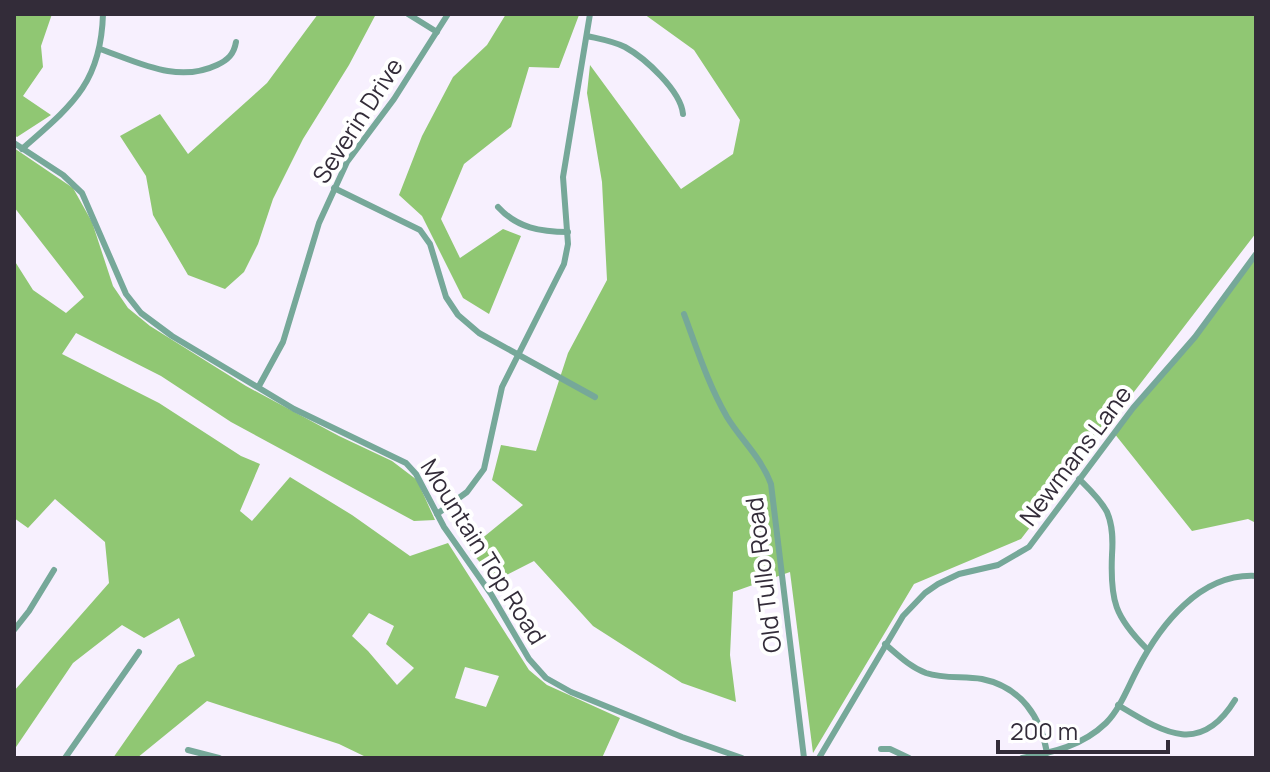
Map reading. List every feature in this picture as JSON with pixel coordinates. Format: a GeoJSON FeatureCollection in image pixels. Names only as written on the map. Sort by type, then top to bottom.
{"type":"FeatureCollection","features":[{"type":"Feature","properties":{"kind":"street"},"geometry":{"type":"LineString","coordinates":[[22,149],[66,111],[79,94],[100,49],[103,14]]}},
{"type":"Feature","properties":{"kind":"street"},"geometry":{"type":"LineString","coordinates":[[408,14],[437,32]]}},
{"type":"Feature","properties":{"kind":"street","name":"Severin Drive"},"geometry":{"type":"LineString","coordinates":[[259,386],[283,342],[319,223],[334,188],[358,145],[394,99],[448,14]]}},
{"type":"Feature","properties":{"kind":"street"},"geometry":{"type":"LineString","coordinates":[[437,514],[467,492],[484,469],[499,397],[564,264],[568,232],[563,177],[590,14]]}},
{"type":"Feature","properties":{"kind":"street"},"geometry":{"type":"LineString","coordinates":[[587,36],[623,46],[643,60],[681,102],[683,114]]}},
{"type":"Feature","properties":{"kind":"street"},"geometry":{"type":"LineString","coordinates":[[100,49],[164,71],[185,74],[224,62],[234,50],[236,42]]}},
{"type":"Feature","properties":{"kind":"street","name":"Mountain Top Road"},"geometry":{"type":"LineString","coordinates":[[14,143],[63,175],[82,193],[100,228],[126,294],[141,313],[172,336],[294,409],[406,463],[416,474],[437,514],[491,594],[529,659],[546,678],[571,692],[742,758]]}},
{"type":"Feature","properties":{"kind":"street"},"geometry":{"type":"LineString","coordinates":[[334,188],[420,230],[433,252],[441,288],[458,315],[479,333],[595,397]]}},
{"type":"Feature","properties":{"kind":"street"},"geometry":{"type":"LineString","coordinates":[[498,207],[525,226],[568,232]]}},
{"type":"Feature","properties":{"kind":"street","name":"Newmans Lane"},"geometry":{"type":"LineString","coordinates":[[819,758],[903,616],[925,593],[959,574],[998,565],[1029,547],[1133,408],[1195,337],[1256,254]]}},
{"type":"Feature","properties":{"kind":"street","name":"Old Tullo Road"},"geometry":{"type":"LineString","coordinates":[[684,314],[722,409],[761,462],[771,484],[804,758]]}},
{"type":"Feature","properties":{"kind":"street"},"geometry":{"type":"LineString","coordinates":[[1079,479],[1102,503],[1112,527],[1111,584],[1117,612],[1129,631],[1147,649]]}},
{"type":"Feature","properties":{"kind":"street"},"geometry":{"type":"LineString","coordinates":[[14,630],[54,570]]}},
{"type":"Feature","properties":{"kind":"street"},"geometry":{"type":"LineString","coordinates":[[1022,758],[1072,747],[1087,739],[1106,723],[1147,649],[1175,613],[1208,587],[1235,577],[1256,576]]}},
{"type":"Feature","properties":{"kind":"street"},"geometry":{"type":"LineString","coordinates":[[885,644],[922,671],[951,678],[981,679],[1007,688],[1035,715],[1044,734],[1047,753]]}},
{"type":"Feature","properties":{"kind":"street"},"geometry":{"type":"LineString","coordinates":[[65,758],[139,652]]}},
{"type":"Feature","properties":{"kind":"street"},"geometry":{"type":"LineString","coordinates":[[1118,705],[1160,730],[1194,735],[1215,725],[1235,700]]}},
{"type":"Feature","properties":{"kind":"street"},"geometry":{"type":"LineString","coordinates":[[881,749],[890,749],[909,758]]}},
{"type":"Feature","properties":{"kind":"street"},"geometry":{"type":"LineString","coordinates":[[188,750],[219,758]]}},
{"type":"Feature","properties":{"kind":"green space"},"geometry":{"type":"Polygon","coordinates":[[[14,14],[52,14],[41,46],[43,67],[23,96],[51,115],[17,137],[14,135],[14,14]]]}},
{"type":"Feature","properties":{"kind":"green space"},"geometry":{"type":"Polygon","coordinates":[[[318,14],[376,14],[349,65],[303,139],[273,199],[258,244],[244,272],[225,289],[188,275],[153,215],[146,176],[120,136],[160,114],[188,154],[267,83],[318,14]]]}},
{"type":"Feature","properties":{"kind":"green space"},"geometry":{"type":"Polygon","coordinates":[[[506,14],[579,15],[559,68],[529,67],[511,127],[464,164],[441,219],[460,258],[503,229],[521,236],[489,314],[463,298],[422,216],[399,195],[422,136],[453,77],[487,45],[506,14]]]}},
{"type":"Feature","properties":{"kind":"green space"},"geometry":{"type":"Polygon","coordinates":[[[644,14],[1256,14],[1256,233],[1021,539],[914,584],[813,753],[790,572],[733,592],[730,655],[736,702],[682,683],[593,626],[534,561],[495,581],[469,549],[523,505],[492,480],[501,445],[536,451],[568,353],[607,280],[602,182],[587,93],[590,65],[681,189],[733,154],[740,120],[694,50],[644,14]]]}},
{"type":"Feature","properties":{"kind":"green space"},"geometry":{"type":"Polygon","coordinates":[[[14,148],[73,188],[92,222],[113,286],[128,308],[150,326],[246,386],[392,461],[417,480],[435,520],[414,521],[231,422],[161,376],[76,333],[62,354],[159,403],[241,456],[260,464],[240,511],[252,521],[290,477],[410,556],[448,543],[529,670],[547,685],[620,718],[602,758],[368,758],[339,744],[207,701],[137,758],[113,758],[178,665],[195,656],[179,618],[144,638],[122,625],[73,663],[14,750],[14,691],[109,583],[105,542],[55,499],[28,528],[14,518],[14,260],[33,290],[66,313],[84,297],[14,207],[14,148]],[[369,613],[352,636],[397,685],[414,668],[386,644],[394,626],[369,613]],[[465,667],[455,698],[486,707],[499,676],[465,667]]]}},
{"type":"Feature","properties":{"kind":"green space"},"geometry":{"type":"Polygon","coordinates":[[[1256,254],[1256,523],[1248,519],[1192,531],[1114,433],[1195,337],[1256,254]]]}}]}
